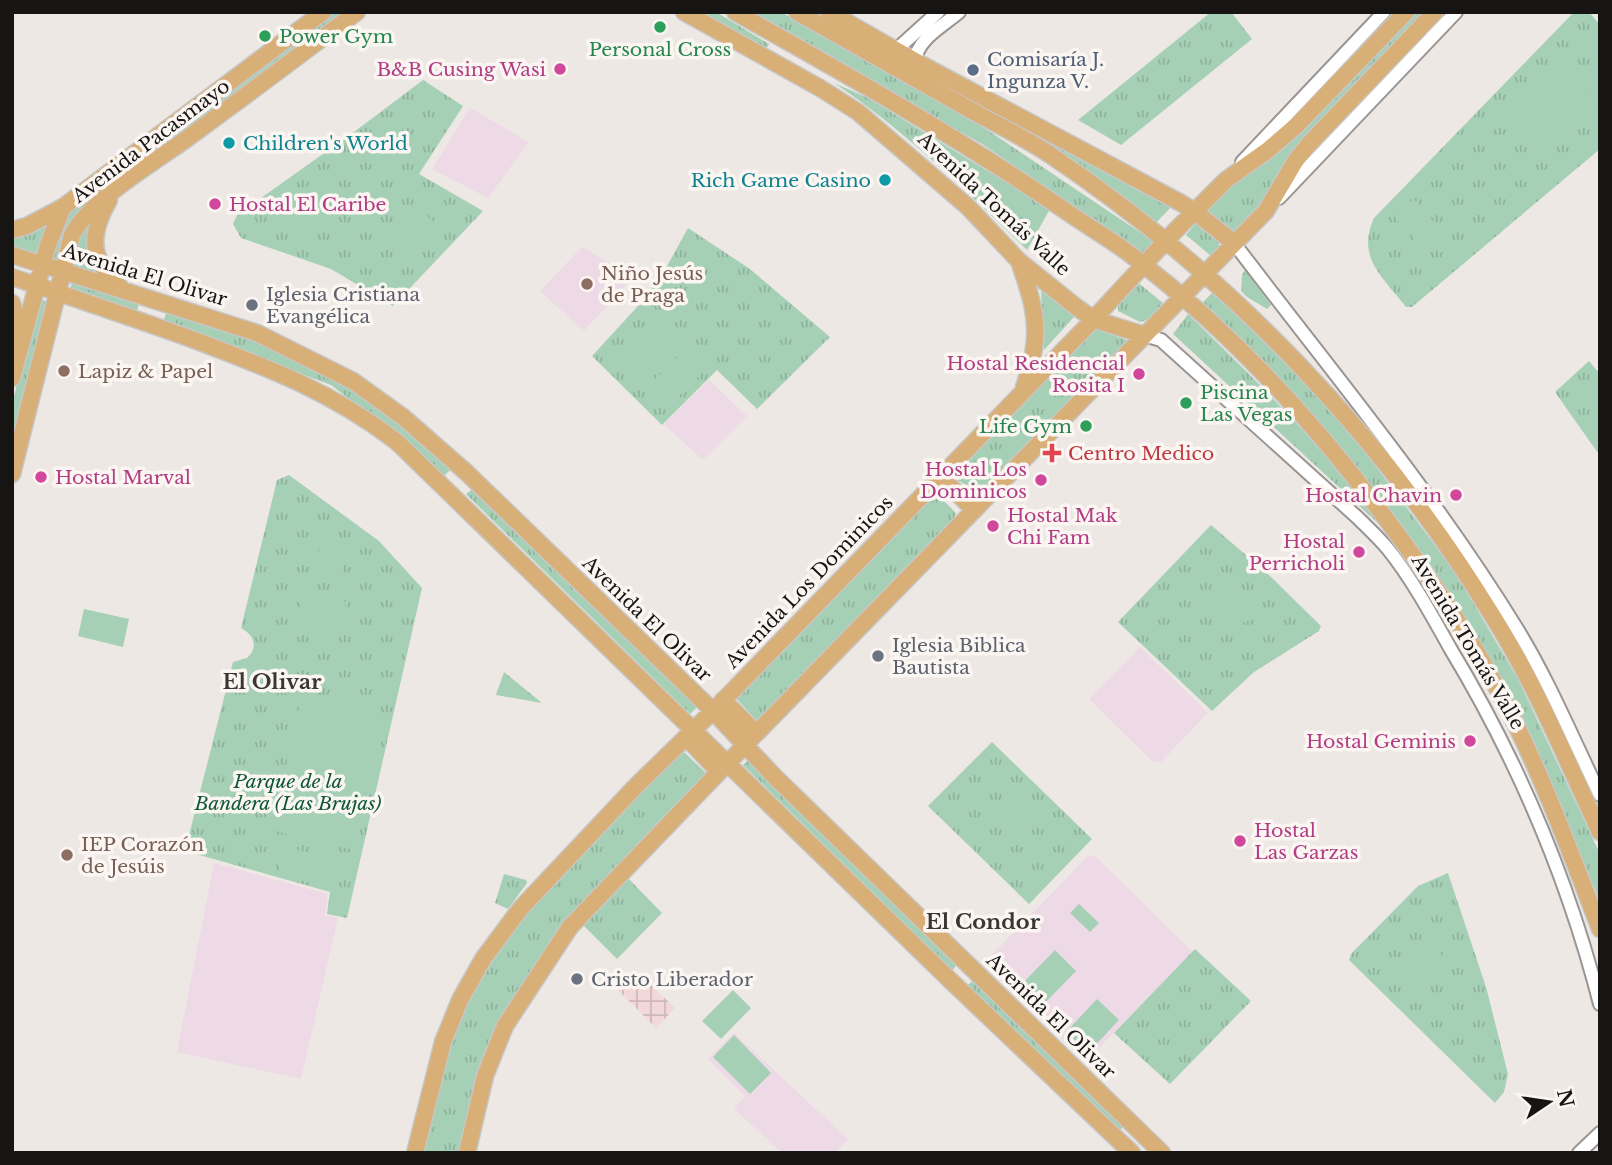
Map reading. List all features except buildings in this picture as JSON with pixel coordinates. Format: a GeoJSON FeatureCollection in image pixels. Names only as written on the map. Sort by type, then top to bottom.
{"type":"FeatureCollection","features":[{"type":"Feature","properties":{"kind":"main road","name":"Avenida Pacasmayo"},"geometry":{"type":"LineString","coordinates":[[12,378],[51,232],[63,207],[323,12]]}},
{"type":"Feature","properties":{"kind":"main road","name":"Avenida Pacasmayo"},"geometry":{"type":"LineString","coordinates":[[12,474],[72,235],[78,225],[114,191],[301,56],[357,12]]}},
{"type":"Feature","properties":{"kind":"main road","name":"Avenida Tomás Valle"},"geometry":{"type":"LineString","coordinates":[[684,12],[858,112],[968,207],[1019,261],[1093,319],[1144,335]]}},
{"type":"Feature","properties":{"kind":"main road","name":"Avenida Tomás Valle"},"geometry":{"type":"LineString","coordinates":[[735,12],[987,159],[1143,264],[1183,296],[1284,394],[1351,470],[1475,647],[1506,703],[1559,823],[1600,929]]}},
{"type":"Feature","properties":{"kind":"main road","name":"Avenida Tomás Valle"},"geometry":{"type":"LineString","coordinates":[[797,12],[1048,153],[1165,241],[1271,334],[1376,451],[1440,534],[1493,616],[1535,692],[1600,832]]}},
{"type":"Feature","properties":{"kind":"main road"},"geometry":{"type":"LineString","coordinates":[[829,12],[895,51],[1194,211],[1234,243]]}},
{"type":"Feature","properties":{"kind":"main road","name":"Avenida Los Dominicos"},"geometry":{"type":"LineString","coordinates":[[415,1153],[443,1042],[460,1000],[483,959],[521,908],[941,477],[1194,211],[1226,180],[1297,125],[1406,12]]}},
{"type":"Feature","properties":{"kind":"main road"},"geometry":{"type":"LineString","coordinates":[[467,1153],[485,1076],[505,1026],[564,935],[756,733],[1266,211],[1296,160],[1309,144],[1435,12]]}},
{"type":"Feature","properties":{"kind":"main road"},"geometry":{"type":"LineString","coordinates":[[114,191],[101,214],[95,239],[100,264],[107,276],[125,292]]}},
{"type":"Feature","properties":{"kind":"main road"},"geometry":{"type":"LineString","coordinates":[[12,230],[27,226],[63,207]]}},
{"type":"Feature","properties":{"kind":"main road","name":"Avenida El Olivar"},"geometry":{"type":"LineString","coordinates":[[12,256],[257,333],[353,380],[433,442],[718,706],[744,746],[1162,1153]]}},
{"type":"Feature","properties":{"kind":"main road"},"geometry":{"type":"LineString","coordinates":[[1019,261],[1030,291],[1035,318],[1034,348],[1023,392]]}},
{"type":"Feature","properties":{"kind":"main road"},"geometry":{"type":"LineString","coordinates":[[12,277],[281,373],[317,389],[370,421],[397,442],[634,673],[724,767],[1132,1153]]}},
{"type":"Feature","properties":{"kind":"main road"},"geometry":{"type":"LineString","coordinates":[[12,303],[17,313],[22,340]]}},
{"type":"Feature","properties":{"kind":"main road"},"geometry":{"type":"LineString","coordinates":[[941,477],[974,510]]}},
{"type":"Feature","properties":{"kind":"main road"},"geometry":{"type":"LineString","coordinates":[[718,706],[756,733]]}},
{"type":"Feature","properties":{"kind":"street"},"geometry":{"type":"LineString","coordinates":[[895,51],[938,12]]}},
{"type":"Feature","properties":{"kind":"street"},"geometry":{"type":"LineString","coordinates":[[915,61],[916,51],[921,44],[959,12]]}},
{"type":"Feature","properties":{"kind":"street","name":"Avenida Los Dominicos"},"geometry":{"type":"LineString","coordinates":[[1226,180],[1384,12]]}},
{"type":"Feature","properties":{"kind":"street"},"geometry":{"type":"LineString","coordinates":[[1266,211],[1456,12]]}},
{"type":"Feature","properties":{"kind":"street"},"geometry":{"type":"LineString","coordinates":[[1234,243],[1304,332],[1472,559],[1538,667],[1600,795]]}},
{"type":"Feature","properties":{"kind":"street","name":"Avenida Tomás Valle"},"geometry":{"type":"LineString","coordinates":[[1144,335],[1161,340],[1358,518],[1388,549],[1414,587],[1482,700],[1512,761],[1567,892],[1600,1004]]}},
{"type":"Feature","properties":{"kind":"street"},"geometry":{"type":"LineString","coordinates":[[1579,1153],[1600,1133]]}},
{"type":"Feature","properties":{"kind":"shaded area"},"geometry":{"type":"Polygon","coordinates":[[[470,108],[529,142],[488,198],[432,169],[470,108]]]}},
{"type":"Feature","properties":{"kind":"shaded area","name":"Niño Jesús de Praga"},"geometry":{"type":"Polygon","coordinates":[[[582,247],[633,277],[584,331],[540,291],[582,247]]]}},
{"type":"Feature","properties":{"kind":"shaded area"},"geometry":{"type":"Polygon","coordinates":[[[709,380],[747,416],[703,460],[664,424],[709,380]]]}},
{"type":"Feature","properties":{"kind":"shaded area"},"geometry":{"type":"Polygon","coordinates":[[[1140,647],[1208,713],[1161,762],[1153,762],[1089,699],[1140,647]]]}},
{"type":"Feature","properties":{"kind":"shaded area"},"geometry":{"type":"Polygon","coordinates":[[[1088,856],[1095,856],[1193,952],[1086,1061],[989,965],[989,958],[1088,856]]]}},
{"type":"Feature","properties":{"kind":"shaded area"},"geometry":{"type":"Polygon","coordinates":[[[214,863],[328,894],[325,915],[338,918],[301,1079],[177,1052],[214,863]]]}},
{"type":"Feature","properties":{"kind":"shaded area"},"geometry":{"type":"Polygon","coordinates":[[[634,969],[675,1008],[656,1028],[616,988],[634,969]]]}},
{"type":"Feature","properties":{"kind":"shaded area"},"geometry":{"type":"Polygon","coordinates":[[[734,1033],[848,1139],[835,1153],[783,1153],[734,1109],[745,1096],[708,1059],[734,1033]]]}},
{"type":"Feature","properties":{"kind":"green space"},"geometry":{"type":"Polygon","coordinates":[[[330,12],[345,12],[74,216],[58,261],[49,260],[63,217],[330,12]]]}},
{"type":"Feature","properties":{"kind":"green space"},"geometry":{"type":"Polygon","coordinates":[[[698,12],[716,12],[769,44],[765,51],[698,12]]]}},
{"type":"Feature","properties":{"kind":"green space"},"geometry":{"type":"Polygon","coordinates":[[[749,12],[781,12],[953,107],[1153,241],[1143,253],[982,144],[749,12]]]}},
{"type":"Feature","properties":{"kind":"green space"},"geometry":{"type":"Polygon","coordinates":[[[1211,12],[1231,12],[1252,39],[1121,145],[1078,120],[1211,12]]]}},
{"type":"Feature","properties":{"kind":"green space"},"geometry":{"type":"Polygon","coordinates":[[[1414,12],[1429,12],[1236,233],[1207,211],[1233,183],[1298,131],[1414,12]]]}},
{"type":"Feature","properties":{"kind":"green space"},"geometry":{"type":"Polygon","coordinates":[[[1574,12],[1589,12],[1600,25],[1600,149],[1412,307],[1406,307],[1381,276],[1370,256],[1369,232],[1374,218],[1574,12]]]}},
{"type":"Feature","properties":{"kind":"green space"},"geometry":{"type":"Polygon","coordinates":[[[1563,65],[1596,103],[1542,151],[1509,113],[1563,65]]]}},
{"type":"Feature","properties":{"kind":"green space"},"geometry":{"type":"Polygon","coordinates":[[[423,80],[463,106],[419,174],[483,211],[393,306],[331,269],[241,238],[233,224],[237,215],[423,80]]]}},
{"type":"Feature","properties":{"kind":"green space"},"geometry":{"type":"Polygon","coordinates":[[[834,83],[868,98],[1050,209],[1027,250],[910,141],[834,83]]]}},
{"type":"Feature","properties":{"kind":"green space"},"geometry":{"type":"Polygon","coordinates":[[[1038,134],[1173,205],[1154,225],[1033,141],[1038,134]]]}},
{"type":"Feature","properties":{"kind":"green space"},"geometry":{"type":"Polygon","coordinates":[[[316,182],[331,213],[291,233],[275,203],[316,182]]]}},
{"type":"Feature","properties":{"kind":"green space"},"geometry":{"type":"Polygon","coordinates":[[[1414,199],[1442,231],[1422,248],[1394,216],[1414,199]]]}},
{"type":"Feature","properties":{"kind":"green space"},"geometry":{"type":"Polygon","coordinates":[[[421,211],[441,228],[409,265],[389,247],[421,211]]]}},
{"type":"Feature","properties":{"kind":"green space"},"geometry":{"type":"Polygon","coordinates":[[[91,218],[100,276],[72,267],[81,228],[91,218]]]}},
{"type":"Feature","properties":{"kind":"green space"},"geometry":{"type":"Polygon","coordinates":[[[1196,223],[1202,223],[1219,241],[1219,249],[1211,256],[1186,235],[1196,223]]]}},
{"type":"Feature","properties":{"kind":"green space"},"geometry":{"type":"Polygon","coordinates":[[[48,224],[38,259],[12,250],[12,236],[48,224]]]}},
{"type":"Feature","properties":{"kind":"green space"},"geometry":{"type":"Polygon","coordinates":[[[688,228],[750,269],[830,337],[757,409],[717,370],[662,425],[592,356],[637,307],[666,268],[688,228]]]}},
{"type":"Feature","properties":{"kind":"green space"},"geometry":{"type":"Polygon","coordinates":[[[1245,270],[1271,305],[1267,309],[1241,291],[1245,270]]]}},
{"type":"Feature","properties":{"kind":"green space"},"geometry":{"type":"Polygon","coordinates":[[[73,280],[139,303],[137,312],[70,289],[73,280]]]}},
{"type":"Feature","properties":{"kind":"green space"},"geometry":{"type":"Polygon","coordinates":[[[1136,281],[1163,303],[1147,320],[1140,322],[1118,311],[1118,303],[1136,281]]]}},
{"type":"Feature","properties":{"kind":"green space"},"geometry":{"type":"Polygon","coordinates":[[[1041,289],[1074,317],[1044,350],[1041,289]]]}},
{"type":"Feature","properties":{"kind":"green space"},"geometry":{"type":"Polygon","coordinates":[[[1213,292],[1308,385],[1359,444],[1455,572],[1518,679],[1600,854],[1600,901],[1526,733],[1468,621],[1400,522],[1323,426],[1202,303],[1213,292]]]}},
{"type":"Feature","properties":{"kind":"green space"},"geometry":{"type":"Polygon","coordinates":[[[39,299],[49,302],[12,448],[12,404],[39,299]]]}},
{"type":"Feature","properties":{"kind":"green space"},"geometry":{"type":"Polygon","coordinates":[[[167,311],[292,354],[362,394],[453,467],[443,477],[388,429],[331,385],[163,322],[167,311]]]}},
{"type":"Feature","properties":{"kind":"green space"},"geometry":{"type":"Polygon","coordinates":[[[1188,314],[1314,443],[1382,527],[1173,334],[1188,314]]]}},
{"type":"Feature","properties":{"kind":"green space"},"geometry":{"type":"Polygon","coordinates":[[[654,324],[672,342],[641,372],[624,354],[654,324]]]}},
{"type":"Feature","properties":{"kind":"green space"},"geometry":{"type":"Polygon","coordinates":[[[1094,328],[1129,341],[987,488],[977,492],[959,481],[956,470],[1094,328]]]}},
{"type":"Feature","properties":{"kind":"green space"},"geometry":{"type":"Polygon","coordinates":[[[684,350],[704,371],[670,405],[649,385],[684,350]]]}},
{"type":"Feature","properties":{"kind":"green space"},"geometry":{"type":"Polygon","coordinates":[[[1589,361],[1600,374],[1600,456],[1555,392],[1589,361]]]}},
{"type":"Feature","properties":{"kind":"green space","name":"Parque de la Bandera (Las Brujas)"},"geometry":{"type":"Polygon","coordinates":[[[289,475],[379,541],[422,588],[347,918],[327,914],[330,892],[185,851],[233,662],[247,658],[253,650],[252,638],[241,628],[277,480],[289,475]]]}},
{"type":"Feature","properties":{"kind":"green space"},"geometry":{"type":"Polygon","coordinates":[[[474,488],[699,705],[690,714],[466,494],[474,488]]]}},
{"type":"Feature","properties":{"kind":"green space"},"geometry":{"type":"Polygon","coordinates":[[[927,495],[939,496],[956,513],[953,520],[766,717],[757,721],[734,696],[927,495]]]}},
{"type":"Feature","properties":{"kind":"green space"},"geometry":{"type":"Polygon","coordinates":[[[1211,525],[1268,574],[1321,626],[1319,631],[1254,672],[1212,711],[1118,622],[1211,525]]]}},
{"type":"Feature","properties":{"kind":"green space"},"geometry":{"type":"Polygon","coordinates":[[[323,534],[349,541],[339,586],[312,580],[323,534]]]}},
{"type":"Feature","properties":{"kind":"green space"},"geometry":{"type":"Polygon","coordinates":[[[303,592],[346,602],[340,631],[297,621],[303,592]]]}},
{"type":"Feature","properties":{"kind":"green space"},"geometry":{"type":"Polygon","coordinates":[[[1254,592],[1260,618],[1220,628],[1214,602],[1254,592]]]}},
{"type":"Feature","properties":{"kind":"green space"},"geometry":{"type":"Polygon","coordinates":[[[84,609],[129,619],[123,647],[78,636],[84,609]]]}},
{"type":"Feature","properties":{"kind":"green space"},"geometry":{"type":"Polygon","coordinates":[[[504,672],[542,703],[496,695],[504,672]]]}},
{"type":"Feature","properties":{"kind":"green space"},"geometry":{"type":"Polygon","coordinates":[[[302,695],[386,715],[355,850],[271,830],[302,695]]]}},
{"type":"Feature","properties":{"kind":"green space"},"geometry":{"type":"Polygon","coordinates":[[[992,742],[1092,839],[1029,904],[928,806],[992,742]]]}},
{"type":"Feature","properties":{"kind":"green space"},"geometry":{"type":"Polygon","coordinates":[[[681,749],[707,774],[511,1006],[461,1153],[423,1153],[448,1043],[478,983],[527,911],[681,749]]]}},
{"type":"Feature","properties":{"kind":"green space"},"geometry":{"type":"Polygon","coordinates":[[[750,758],[961,961],[952,970],[743,765],[750,758]]]}},
{"type":"Feature","properties":{"kind":"green space"},"geometry":{"type":"Polygon","coordinates":[[[1030,801],[1031,824],[988,826],[986,802],[1030,801]]]}},
{"type":"Feature","properties":{"kind":"green space"},"geometry":{"type":"Polygon","coordinates":[[[285,847],[335,859],[328,887],[278,875],[285,847]]]}},
{"type":"Feature","properties":{"kind":"green space"},"geometry":{"type":"Polygon","coordinates":[[[1448,873],[1486,987],[1508,1074],[1504,1092],[1495,1103],[1349,960],[1351,954],[1418,886],[1448,873]]]}},
{"type":"Feature","properties":{"kind":"green space"},"geometry":{"type":"Polygon","coordinates":[[[504,874],[526,880],[527,883],[508,909],[495,903],[504,874]]]}},
{"type":"Feature","properties":{"kind":"green space"},"geometry":{"type":"Polygon","coordinates":[[[627,877],[662,913],[617,959],[582,924],[627,877]]]}},
{"type":"Feature","properties":{"kind":"green space"},"geometry":{"type":"Polygon","coordinates":[[[1079,904],[1099,923],[1090,932],[1070,913],[1079,904]]]}},
{"type":"Feature","properties":{"kind":"green space"},"geometry":{"type":"Polygon","coordinates":[[[1440,948],[1445,975],[1401,985],[1395,958],[1440,948]]]}},
{"type":"Feature","properties":{"kind":"green space"},"geometry":{"type":"Polygon","coordinates":[[[1195,949],[1251,1001],[1170,1084],[1114,1033],[1195,949]]]}},
{"type":"Feature","properties":{"kind":"green space"},"geometry":{"type":"Polygon","coordinates":[[[1055,950],[1076,971],[1039,1009],[1018,988],[1055,950]]]}},
{"type":"Feature","properties":{"kind":"green space"},"geometry":{"type":"Polygon","coordinates":[[[977,978],[1127,1123],[1120,1130],[966,986],[977,978]]]}},
{"type":"Feature","properties":{"kind":"green space"},"geometry":{"type":"Polygon","coordinates":[[[733,990],[751,1008],[721,1039],[702,1021],[733,990]]]}},
{"type":"Feature","properties":{"kind":"green space"},"geometry":{"type":"Polygon","coordinates":[[[1097,999],[1119,1020],[1088,1053],[1066,1032],[1097,999]]]}},
{"type":"Feature","properties":{"kind":"green space"},"geometry":{"type":"Polygon","coordinates":[[[734,1035],[771,1073],[750,1094],[713,1057],[734,1035]]]}},
{"type":"Feature","properties":{"kind":"place","name":"Personal Cross"},"geometry":{"type":"Point","coordinates":[660,27]}},
{"type":"Feature","properties":{"kind":"place","name":"Power Gym"},"geometry":{"type":"Point","coordinates":[265,36]}},
{"type":"Feature","properties":{"kind":"place","name":"B&B Cusing Wasi"},"geometry":{"type":"Point","coordinates":[560,69]}},
{"type":"Feature","properties":{"kind":"place","name":"Comisaría J. Ingunza V."},"geometry":{"type":"Point","coordinates":[973,70]}},
{"type":"Feature","properties":{"kind":"place","name":"Children's World"},"geometry":{"type":"Point","coordinates":[229,143]}},
{"type":"Feature","properties":{"kind":"place","name":"Rich Game Casino"},"geometry":{"type":"Point","coordinates":[885,180]}},
{"type":"Feature","properties":{"kind":"place","name":"Hostal El Caribe"},"geometry":{"type":"Point","coordinates":[215,204]}},
{"type":"Feature","properties":{"kind":"place","name":"Niño Jesús de Praga"},"geometry":{"type":"Point","coordinates":[587,284]}},
{"type":"Feature","properties":{"kind":"place","name":"Iglesia Cristiana Evangélica"},"geometry":{"type":"Point","coordinates":[252,305]}},
{"type":"Feature","properties":{"kind":"place","name":"Lapiz & Papel"},"geometry":{"type":"Point","coordinates":[64,371]}},
{"type":"Feature","properties":{"kind":"place","name":"Hostal Residencial Rosita I"},"geometry":{"type":"Point","coordinates":[1139,374]}},
{"type":"Feature","properties":{"kind":"place","name":"Piscina Las Vegas"},"geometry":{"type":"Point","coordinates":[1186,403]}},
{"type":"Feature","properties":{"kind":"place","name":"Life Gym"},"geometry":{"type":"Point","coordinates":[1086,426]}},
{"type":"Feature","properties":{"kind":"place","name":"Centro Medico"},"geometry":{"type":"Point","coordinates":[1052,453]}},
{"type":"Feature","properties":{"kind":"place","name":"Hostal Marval"},"geometry":{"type":"Point","coordinates":[41,477]}},
{"type":"Feature","properties":{"kind":"place","name":"Hostal Los Dominicos"},"geometry":{"type":"Point","coordinates":[1041,480]}},
{"type":"Feature","properties":{"kind":"place","name":"Hostal Chavin"},"geometry":{"type":"Point","coordinates":[1456,495]}},
{"type":"Feature","properties":{"kind":"place","name":"Hostal Mak Chi Fam"},"geometry":{"type":"Point","coordinates":[993,526]}},
{"type":"Feature","properties":{"kind":"place","name":"Hostal Perricholi"},"geometry":{"type":"Point","coordinates":[1359,552]}},
{"type":"Feature","properties":{"kind":"place","name":"Iglesia Biblica Bautista"},"geometry":{"type":"Point","coordinates":[878,656]}},
{"type":"Feature","properties":{"kind":"place","name":"Hostal Geminis"},"geometry":{"type":"Point","coordinates":[1470,741]}},
{"type":"Feature","properties":{"kind":"place","name":"Hostal Las Garzas"},"geometry":{"type":"Point","coordinates":[1240,841]}},
{"type":"Feature","properties":{"kind":"place","name":"IEP Corazón de Jesúis"},"geometry":{"type":"Point","coordinates":[67,855]}},
{"type":"Feature","properties":{"kind":"place","name":"Cristo Liberador"},"geometry":{"type":"Point","coordinates":[577,979]}},
{"type":"Feature","properties":{"kind":"district","name":"El Olivar"},"geometry":{"type":"Point","coordinates":[272,682]}},
{"type":"Feature","properties":{"kind":"district","name":"El Condor"},"geometry":{"type":"Point","coordinates":[983,922]}}]}
